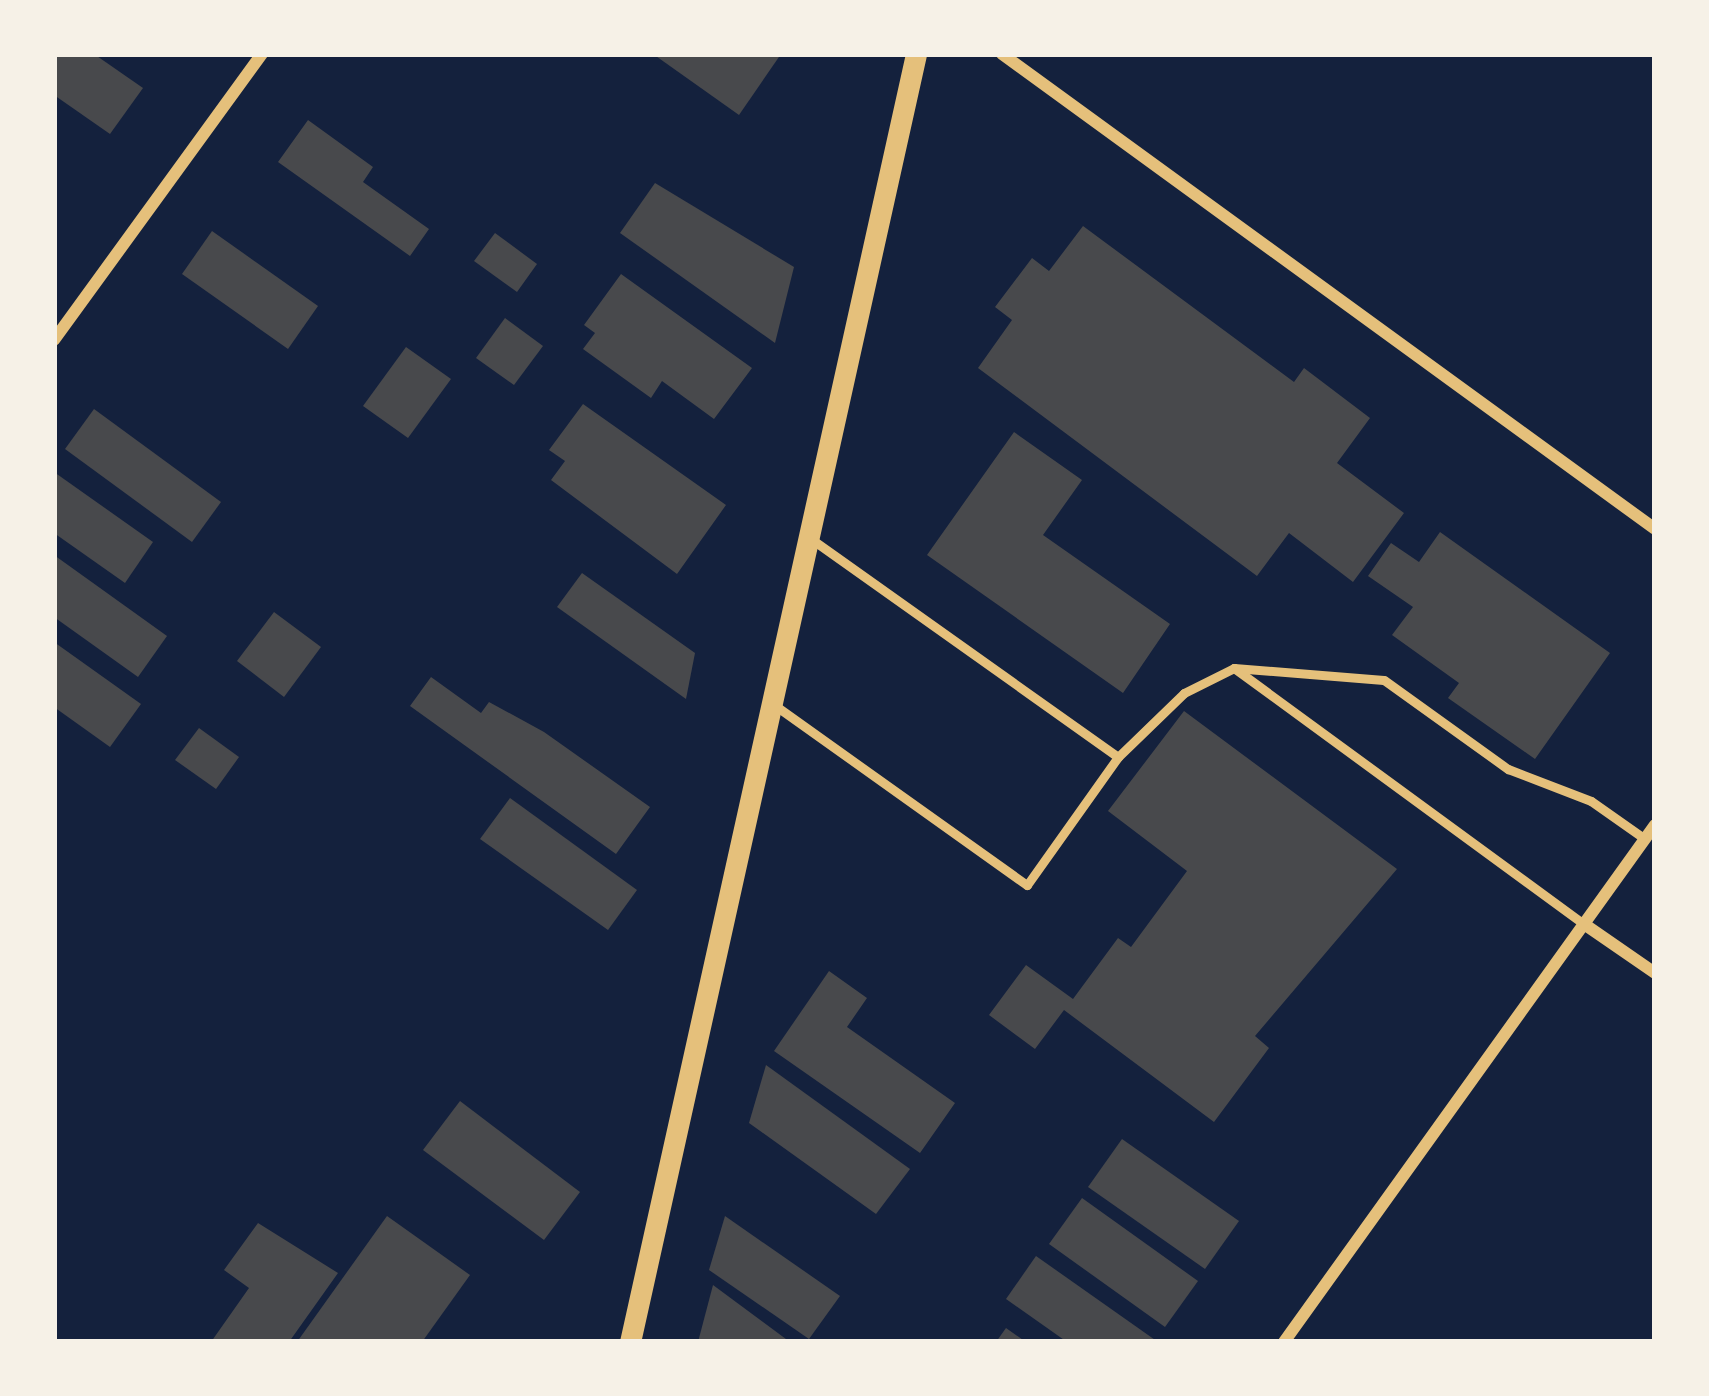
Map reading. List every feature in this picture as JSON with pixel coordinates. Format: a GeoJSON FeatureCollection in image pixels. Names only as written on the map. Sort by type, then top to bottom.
{"type":"FeatureCollection","features":[{"type":"Feature","properties":{"kind":"street"},"geometry":{"type":"LineString","coordinates":[[54,340],[262,54]]}},
{"type":"Feature","properties":{"kind":"street"},"geometry":{"type":"LineString","coordinates":[[630,1342],[916,54]]}},
{"type":"Feature","properties":{"kind":"street"},"geometry":{"type":"LineString","coordinates":[[1003,54],[1655,529]]}},
{"type":"Feature","properties":{"kind":"street"},"geometry":{"type":"LineString","coordinates":[[1284,1342],[1655,825]]}},
{"type":"Feature","properties":{"kind":"street"},"geometry":{"type":"LineString","coordinates":[[1584,924],[1655,973]]}},
{"type":"Feature","properties":{"kind":"lane"},"geometry":{"type":"LineString","coordinates":[[810,537],[1118,757]]}},
{"type":"Feature","properties":{"kind":"lane"},"geometry":{"type":"LineString","coordinates":[[773,704],[1027,885],[1118,757],[1184,693],[1234,668],[1384,680],[1508,769],[1591,801],[1645,839]]}},
{"type":"Feature","properties":{"kind":"lane"},"geometry":{"type":"LineString","coordinates":[[1234,668],[1584,924]]}},
{"type":"Feature","properties":{"kind":"building"},"geometry":{"type":"Polygon","coordinates":[[[54,54],[94,54],[143,88],[110,134],[54,95],[54,54]]]}},
{"type":"Feature","properties":{"kind":"building"},"geometry":{"type":"Polygon","coordinates":[[[653,54],[781,54],[739,115],[653,54]]]}},
{"type":"Feature","properties":{"kind":"building"},"geometry":{"type":"Polygon","coordinates":[[[308,120],[373,167],[363,182],[429,229],[410,256],[278,162],[308,120]]]}},
{"type":"Feature","properties":{"kind":"building"},"geometry":{"type":"Polygon","coordinates":[[[655,183],[794,267],[775,343],[620,233],[655,183]]]}},
{"type":"Feature","properties":{"kind":"building"},"geometry":{"type":"Polygon","coordinates":[[[1083,226],[1294,382],[1304,368],[1370,418],[1337,463],[1404,513],[1353,582],[1289,533],[1257,576],[978,368],[1012,320],[995,307],[1032,258],[1049,271],[1083,226]]]}},
{"type":"Feature","properties":{"kind":"building"},"geometry":{"type":"Polygon","coordinates":[[[212,231],[318,306],[288,349],[182,274],[212,231]]]}},
{"type":"Feature","properties":{"kind":"building"},"geometry":{"type":"Polygon","coordinates":[[[495,233],[537,264],[517,292],[474,261],[495,233]]]}},
{"type":"Feature","properties":{"kind":"building"},"geometry":{"type":"Polygon","coordinates":[[[621,274],[752,368],[714,419],[662,381],[651,398],[583,349],[595,333],[584,325],[621,274]]]}},
{"type":"Feature","properties":{"kind":"building"},"geometry":{"type":"Polygon","coordinates":[[[505,318],[543,346],[514,385],[476,358],[505,318]]]}},
{"type":"Feature","properties":{"kind":"building"},"geometry":{"type":"Polygon","coordinates":[[[406,347],[451,379],[408,438],[363,406],[406,347]]]}},
{"type":"Feature","properties":{"kind":"building"},"geometry":{"type":"Polygon","coordinates":[[[583,404],[726,505],[677,574],[551,480],[565,461],[549,450],[583,404]]]}},
{"type":"Feature","properties":{"kind":"building"},"geometry":{"type":"Polygon","coordinates":[[[94,409],[221,502],[192,542],[65,449],[94,409]]]}},
{"type":"Feature","properties":{"kind":"building"},"geometry":{"type":"Polygon","coordinates":[[[1014,432],[1082,480],[1043,535],[1170,624],[1123,693],[927,555],[1014,432]]]}},
{"type":"Feature","properties":{"kind":"building"},"geometry":{"type":"Polygon","coordinates":[[[54,472],[153,542],[125,583],[54,533],[54,472]]]}},
{"type":"Feature","properties":{"kind":"building"},"geometry":{"type":"Polygon","coordinates":[[[1440,532],[1610,653],[1535,759],[1448,698],[1459,683],[1392,635],[1413,607],[1368,576],[1391,543],[1419,562],[1440,532]]]}},
{"type":"Feature","properties":{"kind":"building"},"geometry":{"type":"Polygon","coordinates":[[[54,555],[167,636],[138,677],[54,617],[54,555]]]}},
{"type":"Feature","properties":{"kind":"building"},"geometry":{"type":"Polygon","coordinates":[[[582,573],[695,653],[686,699],[557,607],[582,573]]]}},
{"type":"Feature","properties":{"kind":"building"},"geometry":{"type":"Polygon","coordinates":[[[274,612],[321,647],[284,697],[237,661],[274,612]]]}},
{"type":"Feature","properties":{"kind":"building"},"geometry":{"type":"Polygon","coordinates":[[[54,642],[141,704],[110,747],[54,707],[54,642]]]}},
{"type":"Feature","properties":{"kind":"building"},"geometry":{"type":"Polygon","coordinates":[[[431,677],[481,713],[489,702],[544,732],[650,807],[616,854],[410,706],[431,677]]]}},
{"type":"Feature","properties":{"kind":"building"},"geometry":{"type":"Polygon","coordinates":[[[1184,711],[1397,869],[1255,1036],[1269,1048],[1214,1122],[1064,1010],[1035,1049],[989,1015],[1026,965],[1073,999],[1118,938],[1131,947],[1187,871],[1108,811],[1184,711]]]}},
{"type":"Feature","properties":{"kind":"building"},"geometry":{"type":"Polygon","coordinates":[[[199,728],[239,757],[216,789],[175,760],[199,728]]]}},
{"type":"Feature","properties":{"kind":"building"},"geometry":{"type":"Polygon","coordinates":[[[510,798],[637,890],[608,930],[480,839],[510,798]]]}},
{"type":"Feature","properties":{"kind":"building"},"geometry":{"type":"Polygon","coordinates":[[[829,971],[867,998],[847,1027],[955,1103],[920,1153],[774,1051],[829,971]]]}},
{"type":"Feature","properties":{"kind":"building"},"geometry":{"type":"Polygon","coordinates":[[[766,1065],[910,1169],[876,1214],[749,1123],[766,1065]]]}},
{"type":"Feature","properties":{"kind":"building"},"geometry":{"type":"Polygon","coordinates":[[[460,1101],[580,1192],[544,1240],[423,1150],[460,1101]]]}},
{"type":"Feature","properties":{"kind":"building"},"geometry":{"type":"Polygon","coordinates":[[[1122,1139],[1239,1221],[1205,1269],[1088,1187],[1122,1139]]]}},
{"type":"Feature","properties":{"kind":"building"},"geometry":{"type":"Polygon","coordinates":[[[1082,1198],[1198,1281],[1165,1327],[1049,1244],[1082,1198]]]}},
{"type":"Feature","properties":{"kind":"building"},"geometry":{"type":"Polygon","coordinates":[[[387,1216],[470,1275],[422,1342],[297,1342],[387,1216]]]}},
{"type":"Feature","properties":{"kind":"building"},"geometry":{"type":"Polygon","coordinates":[[[725,1216],[840,1296],[809,1339],[709,1270],[725,1216]]]}},
{"type":"Feature","properties":{"kind":"building"},"geometry":{"type":"Polygon","coordinates":[[[258,1223],[338,1273],[289,1342],[211,1342],[249,1288],[224,1270],[258,1223]]]}},
{"type":"Feature","properties":{"kind":"building"},"geometry":{"type":"Polygon","coordinates":[[[1036,1256],[1158,1342],[1067,1342],[1006,1299],[1036,1256]]]}},
{"type":"Feature","properties":{"kind":"building"},"geometry":{"type":"Polygon","coordinates":[[[713,1285],[790,1342],[698,1342],[713,1285]]]}},
{"type":"Feature","properties":{"kind":"building"},"geometry":{"type":"Polygon","coordinates":[[[1006,1328],[1026,1342],[996,1342],[1006,1328]]]}}]}
